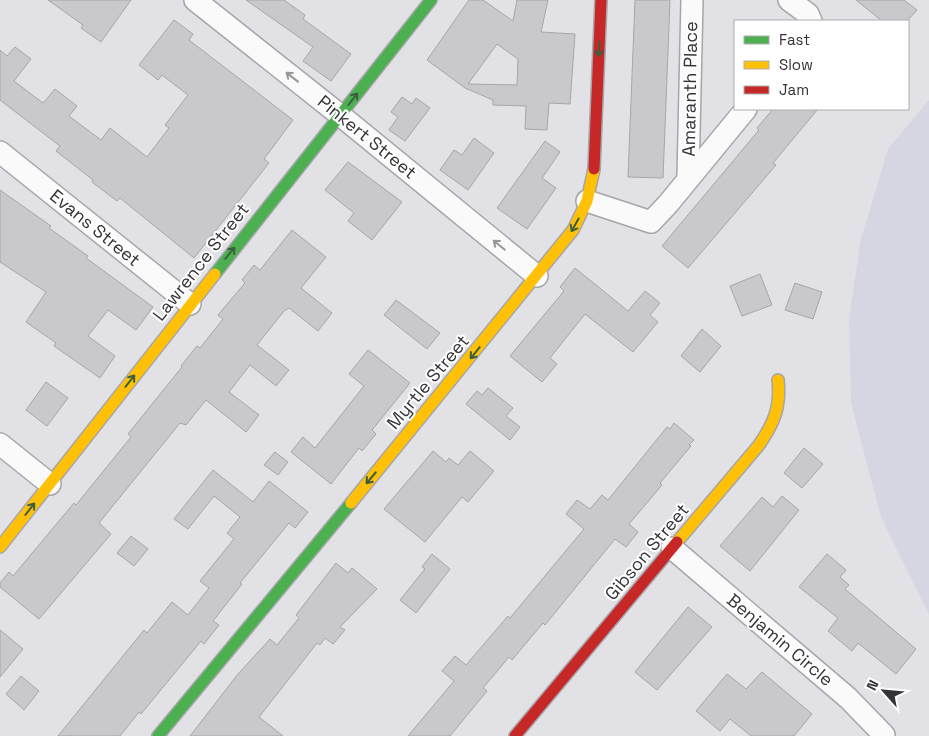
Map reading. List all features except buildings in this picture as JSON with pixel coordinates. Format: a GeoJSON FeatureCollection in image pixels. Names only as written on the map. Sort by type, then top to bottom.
{"type":"FeatureCollection","features":[{"type":"Feature","properties":{"kind":"street","name":"Pinkert Street"},"geometry":{"type":"LineString","coordinates":[[195,0],[340,115],[537,276]]}},
{"type":"Feature","properties":{"kind":"street","name":"Lawrence Street"},"geometry":{"type":"LineString","coordinates":[[0,548],[431,0]]}},
{"type":"Feature","properties":{"kind":"street","name":"Myrtle Street"},"geometry":{"type":"LineString","coordinates":[[158,736],[573,230],[588,201],[594,164],[602,0]]}},
{"type":"Feature","properties":{"kind":"street","name":"Amaranth Place"},"geometry":{"type":"LineString","coordinates":[[688,178],[692,0]]}},
{"type":"Feature","properties":{"kind":"street"},"geometry":{"type":"LineString","coordinates":[[789,0],[808,14],[811,20]]}},
{"type":"Feature","properties":{"kind":"street","name":"Amaranth Place"},"geometry":{"type":"LineString","coordinates":[[588,201],[651,222],[745,110]]}},
{"type":"Feature","properties":{"kind":"street","name":"Evans Street"},"geometry":{"type":"LineString","coordinates":[[0,152],[190,304]]}},
{"type":"Feature","properties":{"kind":"street","name":"Gibson Street"},"geometry":{"type":"LineString","coordinates":[[515,736],[759,445],[774,423],[782,401],[778,380]]}},
{"type":"Feature","properties":{"kind":"street"},"geometry":{"type":"LineString","coordinates":[[0,444],[50,484]]}},
{"type":"Feature","properties":{"kind":"street","name":"Benjamin Circle"},"geometry":{"type":"LineString","coordinates":[[672,548],[848,698],[884,735]]}},
{"type":"Feature","properties":{"kind":"shaded area"},"geometry":{"type":"Polygon","coordinates":[[[929,100],[929,614],[881,517],[851,403],[849,318],[861,239],[888,149],[929,100]]]}},
{"type":"Feature","properties":{"kind":"traffic: fast"},"geometry":{"type":"LineString","coordinates":[[215,274],[431,0]]}},
{"type":"Feature","properties":{"kind":"traffic: fast"},"geometry":{"type":"LineString","coordinates":[[158,736],[351,503]]}},
{"type":"Feature","properties":{"kind":"traffic: slow"},"geometry":{"type":"LineString","coordinates":[[351,503],[573,230],[587,201],[594,169]]}},
{"type":"Feature","properties":{"kind":"traffic: slow"},"geometry":{"type":"LineString","coordinates":[[0,547],[215,274]]}},
{"type":"Feature","properties":{"kind":"traffic: slow"},"geometry":{"type":"LineString","coordinates":[[677,542],[764,437],[777,407],[778,380]]}},
{"type":"Feature","properties":{"kind":"traffic: jam"},"geometry":{"type":"LineString","coordinates":[[594,169],[601,0]]}},
{"type":"Feature","properties":{"kind":"traffic: jam"},"geometry":{"type":"LineString","coordinates":[[515,736],[677,542]]}}]}
